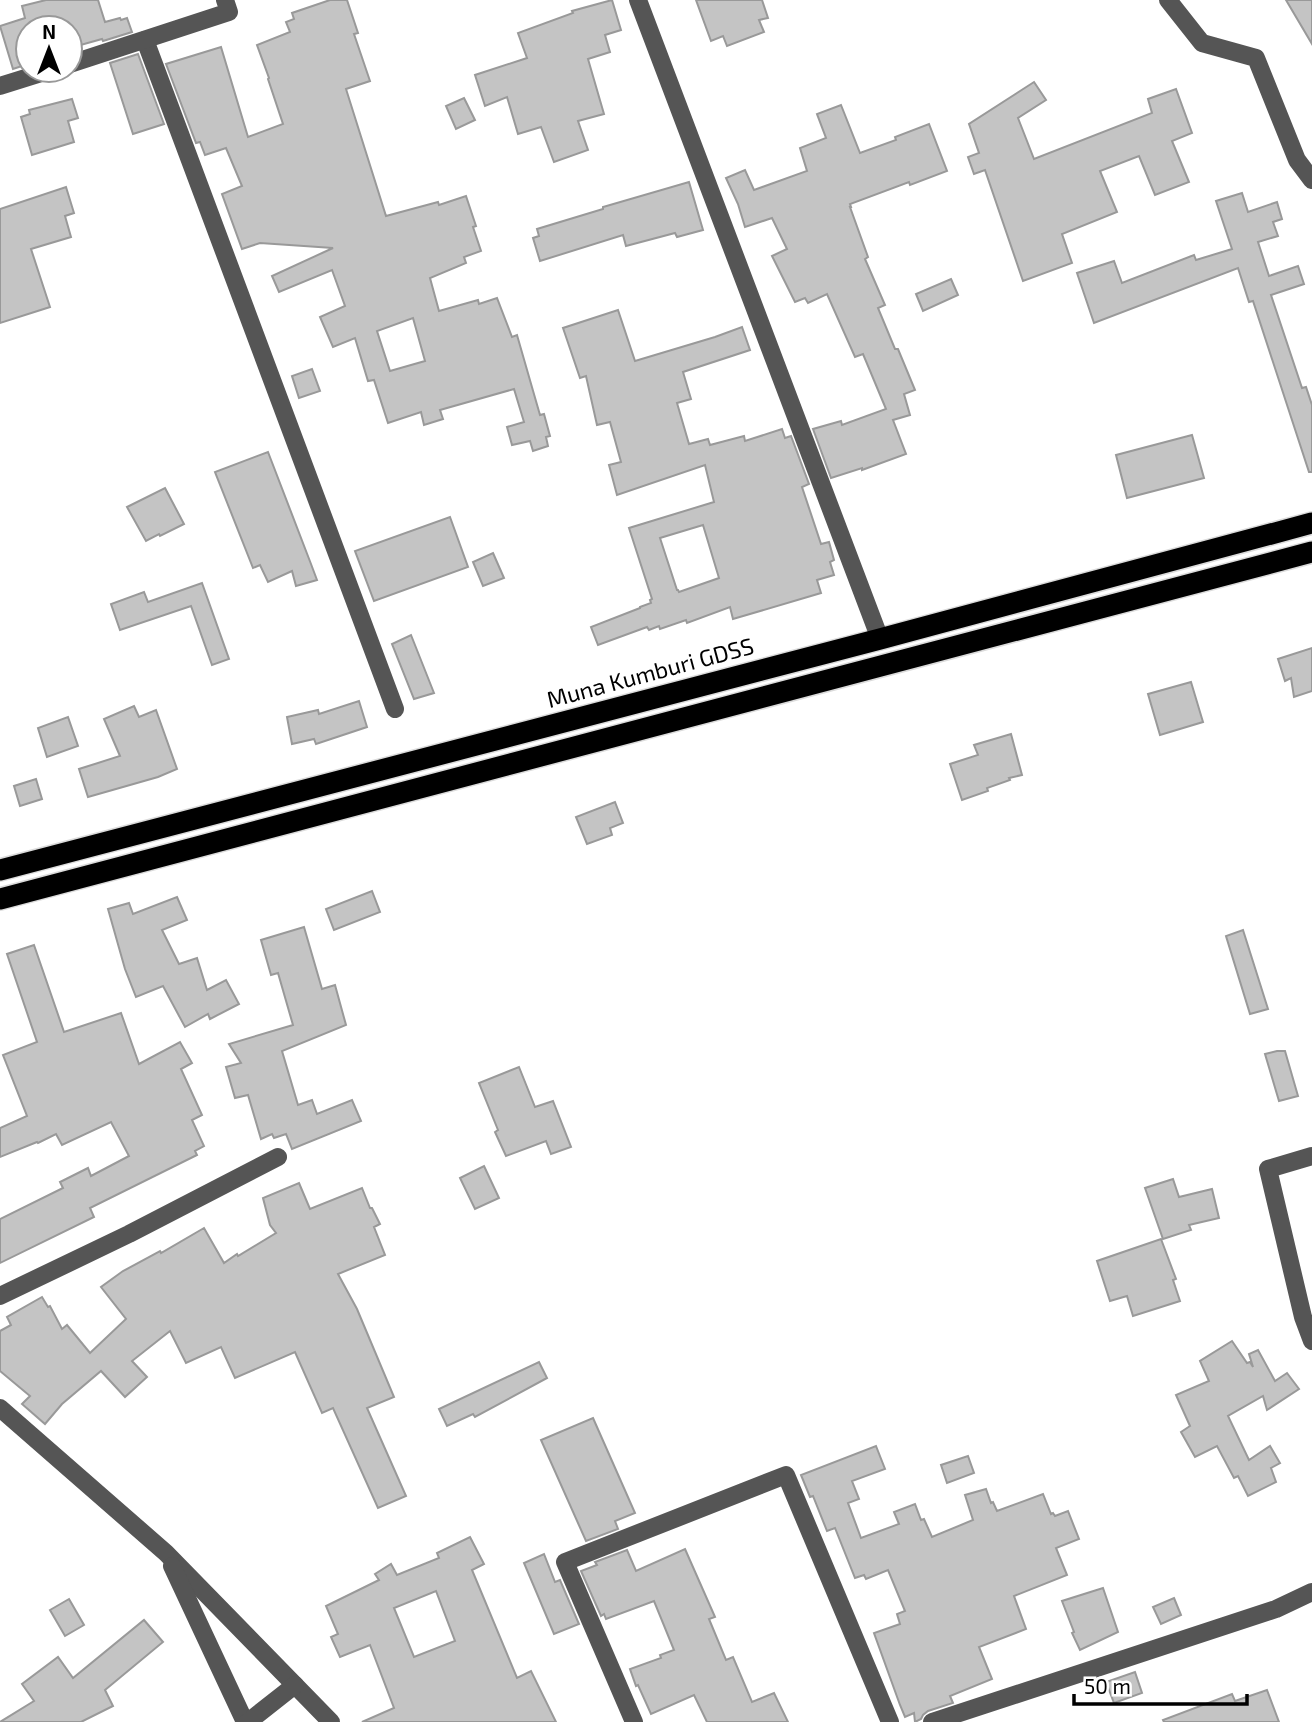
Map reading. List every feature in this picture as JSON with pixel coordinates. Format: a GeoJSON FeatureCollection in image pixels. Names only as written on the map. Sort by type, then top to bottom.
{"type":"FeatureCollection","features":[{"type":"Feature","properties":{"kind":"highway","name":"Muna Kumburi GDSS"},"geometry":{"type":"LineString","coordinates":[[0,870],[1312,523]]}},
{"type":"Feature","properties":{"kind":"highway"},"geometry":{"type":"LineString","coordinates":[[0,899],[1312,552]]}},
{"type":"Feature","properties":{"kind":"street"},"geometry":{"type":"LineString","coordinates":[[84,60],[229,12],[225,0]]}},
{"type":"Feature","properties":{"kind":"street"},"geometry":{"type":"LineString","coordinates":[[638,0],[880,639]]}},
{"type":"Feature","properties":{"kind":"street"},"geometry":{"type":"LineString","coordinates":[[1168,0],[1202,43],[1256,58],[1297,160],[1312,180]]}},
{"type":"Feature","properties":{"kind":"street"},"geometry":{"type":"LineString","coordinates":[[145,40],[395,709]]}},
{"type":"Feature","properties":{"kind":"street"},"geometry":{"type":"LineString","coordinates":[[1312,1156],[1268,1169],[1303,1317],[1312,1341]]}},
{"type":"Feature","properties":{"kind":"street"},"geometry":{"type":"LineString","coordinates":[[0,1297],[130,1234],[278,1157]]}},
{"type":"Feature","properties":{"kind":"street"},"geometry":{"type":"LineString","coordinates":[[0,1408],[166,1553],[331,1722]]}},
{"type":"Feature","properties":{"kind":"street"},"geometry":{"type":"LineString","coordinates":[[634,1722],[565,1562],[786,1475],[890,1722]]}},
{"type":"Feature","properties":{"kind":"street"},"geometry":{"type":"LineString","coordinates":[[166,1553],[246,1722],[295,1685]]}},
{"type":"Feature","properties":{"kind":"street"},"geometry":{"type":"LineString","coordinates":[[932,1722],[1276,1608],[1312,1592]]}},
{"type":"Feature","properties":{"kind":"building"},"geometry":{"type":"Polygon","coordinates":[[[46,0],[98,0],[105,22],[127,18],[132,32],[84,44],[84,14],[24,14],[22,6],[46,0]]]}},
{"type":"Feature","properties":{"kind":"building"},"geometry":{"type":"Polygon","coordinates":[[[330,0],[347,0],[358,33],[354,34],[370,81],[346,89],[386,216],[438,202],[439,205],[466,196],[481,251],[464,257],[466,263],[430,278],[439,311],[478,300],[479,304],[497,298],[512,337],[517,335],[540,415],[544,414],[550,436],[546,437],[548,446],[533,451],[530,441],[512,445],[507,427],[524,422],[514,389],[440,410],[443,419],[424,425],[421,412],[388,423],[374,380],[368,381],[355,338],[333,347],[320,317],[345,306],[332,270],[279,292],[272,276],[333,248],[260,243],[242,249],[222,194],[242,186],[226,148],[205,155],[200,142],[196,143],[166,64],[221,47],[248,137],[283,124],[257,45],[290,32],[286,22],[294,19],[292,13],[330,0]],[[413,318],[377,331],[390,371],[425,361],[413,318]]]}},
{"type":"Feature","properties":{"kind":"building"},"geometry":{"type":"Polygon","coordinates":[[[612,0],[621,30],[605,35],[610,52],[588,59],[604,114],[578,121],[588,150],[554,162],[541,127],[518,134],[507,97],[485,106],[475,75],[527,58],[518,33],[573,13],[572,11],[612,0]]]}},
{"type":"Feature","properties":{"kind":"building"},"geometry":{"type":"Polygon","coordinates":[[[696,0],[762,0],[768,18],[759,20],[764,32],[727,46],[723,36],[711,41],[696,0]]]}},
{"type":"Feature","properties":{"kind":"building"},"geometry":{"type":"Polygon","coordinates":[[[1286,0],[1312,0],[1312,44],[1286,0]]]}},
{"type":"Feature","properties":{"kind":"building"},"geometry":{"type":"Polygon","coordinates":[[[14,22],[13,69],[0,26],[14,22]]]}},
{"type":"Feature","properties":{"kind":"building"},"geometry":{"type":"Polygon","coordinates":[[[138,54],[164,124],[133,134],[110,63],[138,54]]]}},
{"type":"Feature","properties":{"kind":"building"},"geometry":{"type":"Polygon","coordinates":[[[1034,82],[1046,100],[1018,118],[1034,159],[1152,113],[1148,99],[1176,89],[1192,133],[1172,141],[1189,182],[1155,195],[1139,156],[1100,171],[1117,212],[1062,234],[1072,263],[1023,281],[985,170],[974,174],[968,157],[979,153],[969,124],[1034,82]]]}},
{"type":"Feature","properties":{"kind":"building"},"geometry":{"type":"Polygon","coordinates":[[[464,98],[475,120],[456,129],[446,106],[464,98]]]}},
{"type":"Feature","properties":{"kind":"building"},"geometry":{"type":"Polygon","coordinates":[[[72,99],[78,118],[68,121],[74,142],[32,155],[21,117],[30,114],[29,110],[72,99]]]}},
{"type":"Feature","properties":{"kind":"building"},"geometry":{"type":"Polygon","coordinates":[[[841,105],[860,153],[929,124],[947,171],[850,204],[868,257],[865,259],[885,305],[878,308],[915,390],[904,394],[910,415],[893,420],[906,454],[831,478],[813,429],[841,421],[842,425],[886,409],[863,354],[855,357],[827,294],[808,303],[805,298],[795,302],[772,256],[787,249],[772,218],[745,227],[726,178],[745,170],[754,190],[807,171],[800,148],[826,138],[817,114],[841,105]]]}},
{"type":"Feature","properties":{"kind":"building"},"geometry":{"type":"Polygon","coordinates":[[[689,182],[703,230],[677,237],[675,233],[626,246],[623,235],[540,261],[533,238],[539,236],[537,229],[689,182]]]}},
{"type":"Feature","properties":{"kind":"building"},"geometry":{"type":"Polygon","coordinates":[[[66,187],[74,213],[65,216],[71,237],[31,249],[50,307],[0,323],[0,209],[66,187]]]}},
{"type":"Feature","properties":{"kind":"building"},"geometry":{"type":"Polygon","coordinates":[[[1242,193],[1248,212],[1277,202],[1282,219],[1273,222],[1278,236],[1258,242],[1269,276],[1298,266],[1304,284],[1271,295],[1302,388],[1306,387],[1312,405],[1312,472],[1309,472],[1253,301],[1249,302],[1238,268],[1094,323],[1077,273],[1114,261],[1122,283],[1194,255],[1196,260],[1232,249],[1216,201],[1242,193]]]}},
{"type":"Feature","properties":{"kind":"building"},"geometry":{"type":"Polygon","coordinates":[[[951,279],[958,295],[923,311],[916,294],[951,279]]]}},
{"type":"Feature","properties":{"kind":"building"},"geometry":{"type":"Polygon","coordinates":[[[618,310],[635,361],[742,327],[750,350],[683,372],[691,399],[677,403],[689,444],[708,439],[710,445],[744,436],[745,441],[782,429],[785,438],[791,436],[809,484],[802,487],[821,544],[829,542],[834,560],[830,562],[834,575],[817,580],[821,593],[733,619],[730,607],[687,623],[686,620],[660,629],[659,626],[649,630],[647,627],[598,645],[591,627],[651,603],[629,528],[714,502],[705,465],[617,495],[609,465],[621,462],[610,422],[597,425],[586,376],[580,378],[563,328],[618,310]],[[703,525],[660,538],[679,592],[719,578],[703,525]]]}},
{"type":"Feature","properties":{"kind":"building"},"geometry":{"type":"Polygon","coordinates":[[[312,369],[320,391],[299,398],[292,376],[312,369]]]}},
{"type":"Feature","properties":{"kind":"building"},"geometry":{"type":"Polygon","coordinates":[[[1192,435],[1204,478],[1127,498],[1116,455],[1192,435]]]}},
{"type":"Feature","properties":{"kind":"building"},"geometry":{"type":"Polygon","coordinates":[[[268,452],[317,580],[296,586],[292,571],[268,582],[260,565],[253,568],[215,472],[268,452]]]}},
{"type":"Feature","properties":{"kind":"building"},"geometry":{"type":"Polygon","coordinates":[[[165,488],[184,524],[146,541],[127,507],[165,488]]]}},
{"type":"Feature","properties":{"kind":"building"},"geometry":{"type":"Polygon","coordinates":[[[450,517],[468,567],[374,601],[355,551],[450,517]]]}},
{"type":"Feature","properties":{"kind":"building"},"geometry":{"type":"Polygon","coordinates":[[[493,553],[504,578],[483,586],[473,562],[493,553]]]}},
{"type":"Feature","properties":{"kind":"building"},"geometry":{"type":"Polygon","coordinates":[[[202,583],[229,659],[212,665],[191,606],[120,630],[111,604],[144,592],[148,602],[202,583]]]}},
{"type":"Feature","properties":{"kind":"building"},"geometry":{"type":"Polygon","coordinates":[[[411,635],[434,693],[414,699],[392,644],[411,635]]]}},
{"type":"Feature","properties":{"kind":"building"},"geometry":{"type":"Polygon","coordinates":[[[1312,648],[1312,691],[1294,697],[1291,678],[1285,681],[1278,659],[1312,648]]]}},
{"type":"Feature","properties":{"kind":"building"},"geometry":{"type":"Polygon","coordinates":[[[1191,682],[1203,722],[1160,735],[1148,694],[1191,682]]]}},
{"type":"Feature","properties":{"kind":"building"},"geometry":{"type":"Polygon","coordinates":[[[359,701],[367,727],[316,744],[314,739],[292,744],[287,717],[318,710],[319,714],[359,701]]]}},
{"type":"Feature","properties":{"kind":"building"},"geometry":{"type":"Polygon","coordinates":[[[134,706],[139,717],[156,710],[177,769],[88,797],[79,769],[120,756],[104,719],[134,706]]]}},
{"type":"Feature","properties":{"kind":"building"},"geometry":{"type":"Polygon","coordinates":[[[68,717],[78,746],[47,757],[38,728],[68,717]]]}},
{"type":"Feature","properties":{"kind":"building"},"geometry":{"type":"Polygon","coordinates":[[[1011,734],[1022,775],[1009,778],[1010,780],[987,788],[988,791],[962,800],[950,764],[978,755],[974,745],[1011,734]]]}},
{"type":"Feature","properties":{"kind":"building"},"geometry":{"type":"Polygon","coordinates":[[[36,779],[42,799],[20,806],[14,786],[36,779]]]}},
{"type":"Feature","properties":{"kind":"building"},"geometry":{"type":"Polygon","coordinates":[[[615,802],[623,823],[610,828],[612,835],[587,844],[576,817],[615,802]]]}},
{"type":"Feature","properties":{"kind":"building"},"geometry":{"type":"Polygon","coordinates":[[[372,891],[380,912],[334,930],[326,909],[372,891]]]}},
{"type":"Feature","properties":{"kind":"building"},"geometry":{"type":"Polygon","coordinates":[[[177,897],[187,920],[162,930],[179,964],[197,958],[207,990],[226,980],[239,1004],[210,1019],[208,1014],[185,1027],[163,986],[136,997],[108,909],[129,903],[133,914],[177,897]]]}},
{"type":"Feature","properties":{"kind":"building"},"geometry":{"type":"Polygon","coordinates":[[[304,927],[322,989],[335,985],[346,1025],[282,1051],[298,1105],[312,1100],[317,1114],[352,1100],[361,1121],[292,1149],[286,1134],[274,1138],[272,1134],[261,1139],[248,1095],[235,1098],[226,1067],[241,1063],[229,1044],[293,1025],[278,973],[271,975],[261,940],[304,927]]]}},
{"type":"Feature","properties":{"kind":"building"},"geometry":{"type":"Polygon","coordinates":[[[1243,930],[1268,1009],[1250,1014],[1226,936],[1243,930]]]}},
{"type":"Feature","properties":{"kind":"building"},"geometry":{"type":"Polygon","coordinates":[[[34,945],[64,1032],[121,1013],[139,1064],[180,1042],[192,1063],[181,1069],[202,1115],[192,1120],[204,1146],[195,1151],[197,1155],[90,1208],[94,1217],[0,1263],[0,1219],[63,1188],[60,1182],[88,1168],[91,1176],[129,1156],[111,1122],[62,1145],[56,1134],[0,1157],[0,1128],[27,1116],[3,1055],[37,1042],[7,954],[34,945]]]}},
{"type":"Feature","properties":{"kind":"building"},"geometry":{"type":"Polygon","coordinates":[[[1285,1051],[1298,1096],[1279,1101],[1265,1054],[1285,1051]]]}},
{"type":"Feature","properties":{"kind":"building"},"geometry":{"type":"Polygon","coordinates":[[[519,1067],[535,1107],[553,1101],[571,1147],[551,1154],[546,1141],[506,1156],[479,1083],[519,1067]]]}},
{"type":"Feature","properties":{"kind":"building"},"geometry":{"type":"Polygon","coordinates":[[[484,1166],[499,1198],[475,1209],[460,1178],[484,1166]]]}},
{"type":"Feature","properties":{"kind":"building"},"geometry":{"type":"Polygon","coordinates":[[[1173,1179],[1179,1197],[1212,1189],[1219,1218],[1189,1225],[1191,1230],[1163,1239],[1145,1188],[1173,1179]]]}},
{"type":"Feature","properties":{"kind":"building"},"geometry":{"type":"Polygon","coordinates":[[[299,1183],[310,1209],[362,1188],[380,1224],[374,1227],[385,1255],[338,1274],[357,1309],[394,1397],[367,1408],[406,1496],[378,1508],[333,1408],[322,1413],[295,1352],[235,1378],[221,1347],[186,1363],[170,1331],[132,1361],[147,1377],[125,1397],[101,1371],[62,1404],[45,1424],[22,1404],[30,1396],[0,1371],[0,1331],[11,1325],[7,1317],[42,1297],[62,1329],[67,1325],[90,1353],[126,1319],[101,1287],[123,1271],[204,1228],[224,1263],[237,1254],[238,1256],[276,1233],[270,1225],[263,1198],[299,1183]]]}},
{"type":"Feature","properties":{"kind":"building"},"geometry":{"type":"Polygon","coordinates":[[[1161,1239],[1176,1279],[1173,1280],[1180,1301],[1133,1316],[1127,1296],[1110,1301],[1097,1261],[1161,1239]]]}},
{"type":"Feature","properties":{"kind":"building"},"geometry":{"type":"Polygon","coordinates":[[[1232,1341],[1247,1363],[1250,1362],[1253,1367],[1249,1354],[1258,1350],[1275,1381],[1287,1373],[1299,1389],[1267,1410],[1263,1396],[1228,1416],[1249,1460],[1270,1446],[1280,1463],[1271,1468],[1276,1482],[1248,1496],[1238,1476],[1234,1478],[1217,1446],[1195,1457],[1181,1432],[1190,1426],[1176,1395],[1209,1381],[1200,1361],[1232,1341]]]}},
{"type":"Feature","properties":{"kind":"building"},"geometry":{"type":"Polygon","coordinates":[[[539,1362],[547,1378],[475,1417],[473,1414],[447,1426],[439,1409],[539,1362]]]}},
{"type":"Feature","properties":{"kind":"building"},"geometry":{"type":"Polygon","coordinates":[[[593,1418],[635,1513],[615,1521],[618,1529],[586,1541],[541,1440],[593,1418]]]}},
{"type":"Feature","properties":{"kind":"building"},"geometry":{"type":"Polygon","coordinates":[[[876,1446],[885,1469],[852,1481],[859,1499],[848,1503],[861,1538],[899,1524],[894,1512],[915,1504],[932,1537],[973,1520],[965,1495],[986,1489],[997,1511],[1043,1494],[1051,1514],[1055,1516],[1068,1511],[1079,1539],[1056,1548],[1067,1575],[1014,1596],[1026,1629],[979,1647],[992,1679],[950,1696],[953,1703],[928,1711],[915,1722],[914,1713],[905,1717],[874,1633],[900,1624],[897,1614],[905,1611],[888,1570],[866,1579],[864,1575],[855,1578],[835,1528],[827,1531],[801,1475],[876,1446]]]}},
{"type":"Feature","properties":{"kind":"building"},"geometry":{"type":"Polygon","coordinates":[[[968,1456],[974,1473],[947,1483],[941,1465],[968,1456]]]}},
{"type":"Feature","properties":{"kind":"building"},"geometry":{"type":"Polygon","coordinates":[[[470,1537],[484,1564],[472,1570],[517,1678],[531,1671],[556,1722],[362,1722],[394,1708],[370,1645],[340,1657],[331,1637],[338,1634],[326,1606],[379,1580],[375,1574],[391,1564],[397,1575],[439,1558],[437,1553],[470,1537]],[[436,1591],[394,1608],[414,1657],[455,1641],[436,1591]]]}},
{"type":"Feature","properties":{"kind":"building"},"geometry":{"type":"Polygon","coordinates":[[[685,1549],[715,1617],[709,1619],[726,1660],[733,1657],[752,1702],[774,1693],[788,1722],[707,1722],[694,1695],[651,1714],[630,1669],[661,1658],[660,1655],[674,1650],[654,1601],[606,1619],[604,1614],[601,1616],[581,1571],[597,1565],[595,1562],[627,1550],[636,1571],[685,1549]]]}},
{"type":"Feature","properties":{"kind":"building"},"geometry":{"type":"Polygon","coordinates":[[[544,1554],[555,1582],[560,1580],[579,1624],[554,1634],[524,1563],[544,1554]]]}},
{"type":"Feature","properties":{"kind":"building"},"geometry":{"type":"Polygon","coordinates":[[[1103,1588],[1118,1632],[1080,1650],[1062,1601],[1103,1588]]]}},
{"type":"Feature","properties":{"kind":"building"},"geometry":{"type":"Polygon","coordinates":[[[1174,1598],[1181,1615],[1161,1624],[1153,1607],[1174,1598]]]}},
{"type":"Feature","properties":{"kind":"building"},"geometry":{"type":"Polygon","coordinates":[[[69,1599],[84,1625],[65,1636],[50,1610],[69,1599]]]}},
{"type":"Feature","properties":{"kind":"building"},"geometry":{"type":"Polygon","coordinates":[[[144,1620],[163,1642],[105,1690],[113,1706],[81,1722],[0,1722],[34,1701],[22,1684],[58,1657],[73,1678],[144,1620]]]}},
{"type":"Feature","properties":{"kind":"building"},"geometry":{"type":"Polygon","coordinates":[[[1135,1672],[1142,1693],[1114,1703],[1106,1682],[1135,1672]]]}},
{"type":"Feature","properties":{"kind":"building"},"geometry":{"type":"Polygon","coordinates":[[[1267,1690],[1279,1722],[1163,1720],[1232,1694],[1235,1701],[1267,1690]]]}}]}
